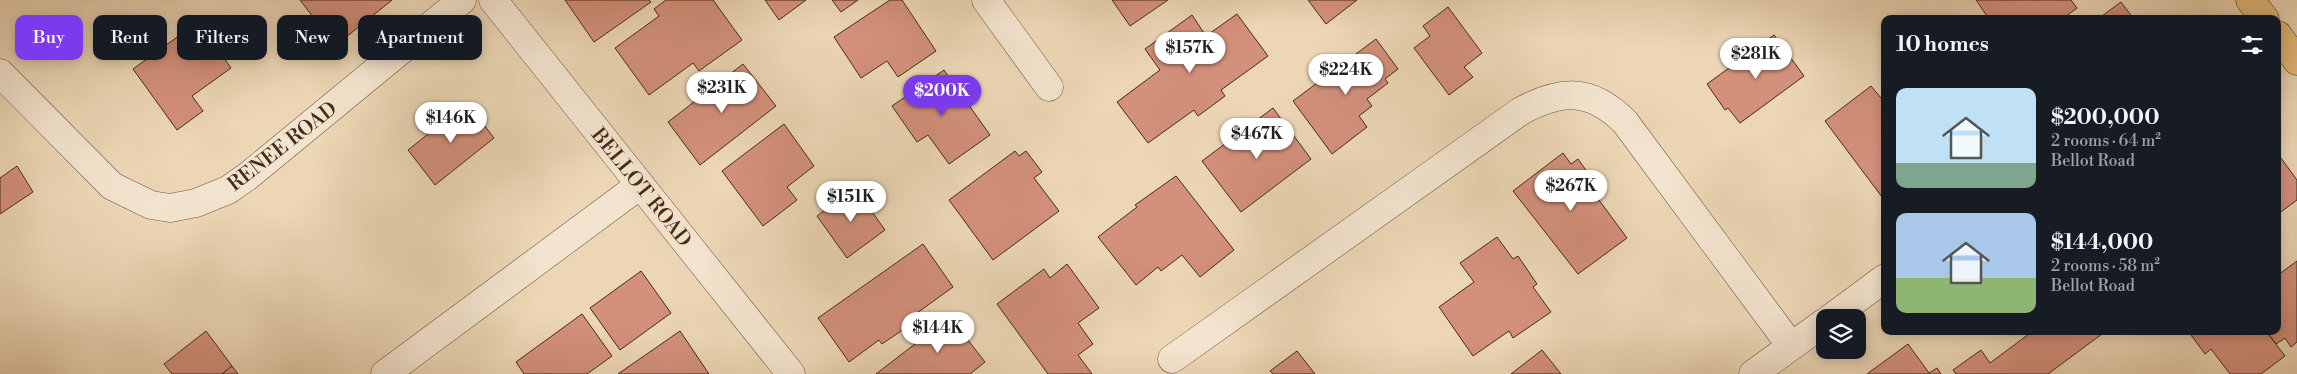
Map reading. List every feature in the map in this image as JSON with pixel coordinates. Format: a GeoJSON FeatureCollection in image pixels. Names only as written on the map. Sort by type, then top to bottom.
{"type":"FeatureCollection","features":[{"type":"Feature","properties":{"kind":"main road"},"geometry":{"type":"LineString","coordinates":[[2281,40],[2297,61]]}},
{"type":"Feature","properties":{"kind":"street","name":"RENEE ROAD"},"geometry":{"type":"LineString","coordinates":[[0,73],[112,186],[151,205],[170,208],[196,203],[214,196],[248,176],[462,0]]}},
{"type":"Feature","properties":{"kind":"street","name":"BELLOT ROAD"},"geometry":{"type":"LineString","coordinates":[[493,0],[791,374]]}},
{"type":"Feature","properties":{"kind":"street"},"geometry":{"type":"LineString","coordinates":[[986,0],[1049,87]]}},
{"type":"Feature","properties":{"kind":"street"},"geometry":{"type":"LineString","coordinates":[[1172,359],[1521,111],[1542,101],[1564,94],[1583,95],[1601,103],[1625,122],[1792,346]]}},
{"type":"Feature","properties":{"kind":"street"},"geometry":{"type":"LineString","coordinates":[[385,374],[640,185]]}},
{"type":"Feature","properties":{"kind":"street"},"geometry":{"type":"LineString","coordinates":[[1843,309],[1881,281]]}},
{"type":"Feature","properties":{"kind":"street"},"geometry":{"type":"LineString","coordinates":[[1753,374],[1816,329]]}},
{"type":"Feature","properties":{"kind":"building"},"geometry":{"type":"Polygon","coordinates":[[[300,0],[392,0],[373,15],[358,15],[358,27],[348,36],[348,15],[312,15],[300,0]]]}},
{"type":"Feature","properties":{"kind":"building"},"geometry":{"type":"Polygon","coordinates":[[[565,0],[649,0],[651,2],[594,42],[565,0]]]}},
{"type":"Feature","properties":{"kind":"building"},"geometry":{"type":"Polygon","coordinates":[[[666,0],[713,0],[742,40],[699,71],[693,63],[649,95],[615,48],[659,16],[654,9],[666,0]]]}},
{"type":"Feature","properties":{"kind":"building"},"geometry":{"type":"Polygon","coordinates":[[[765,0],[806,0],[779,20],[765,0]]]}},
{"type":"Feature","properties":{"kind":"building"},"geometry":{"type":"Polygon","coordinates":[[[832,0],[858,0],[841,12],[832,0]]]}},
{"type":"Feature","properties":{"kind":"building"},"geometry":{"type":"Polygon","coordinates":[[[890,0],[902,0],[936,51],[898,77],[887,61],[861,78],[834,37],[890,0]]]}},
{"type":"Feature","properties":{"kind":"building"},"geometry":{"type":"Polygon","coordinates":[[[1112,0],[1168,0],[1130,26],[1112,0]]]}},
{"type":"Feature","properties":{"kind":"building"},"geometry":{"type":"Polygon","coordinates":[[[1308,0],[1357,0],[1326,24],[1308,0]]]}},
{"type":"Feature","properties":{"kind":"building"},"geometry":{"type":"Polygon","coordinates":[[[1976,0],[2071,0],[2077,8],[2067,15],[1986,15],[1976,0]]]}},
{"type":"Feature","properties":{"kind":"building"},"geometry":{"type":"Polygon","coordinates":[[[2121,2],[2131,15],[2103,15],[2121,2]]]}},
{"type":"Feature","properties":{"kind":"building"},"geometry":{"type":"Polygon","coordinates":[[[1448,7],[1482,53],[1464,67],[1473,77],[1449,95],[1414,48],[1430,36],[1423,26],[1448,7]]]}},
{"type":"Feature","properties":{"kind":"building"},"geometry":{"type":"Polygon","coordinates":[[[1237,14],[1268,56],[1221,90],[1225,96],[1198,116],[1194,110],[1148,143],[1117,102],[1160,70],[1145,49],[1192,15],[1206,36],[1237,14]]]}},
{"type":"Feature","properties":{"kind":"building"},"geometry":{"type":"Polygon","coordinates":[[[1774,35],[1804,76],[1740,123],[1728,108],[1725,110],[1707,84],[1774,35]]]}},
{"type":"Feature","properties":{"kind":"building"},"geometry":{"type":"Polygon","coordinates":[[[177,37],[177,60],[225,60],[231,68],[192,96],[203,111],[177,130],[133,69],[145,60],[167,60],[167,44],[177,37]]]}},
{"type":"Feature","properties":{"kind":"building"},"geometry":{"type":"Polygon","coordinates":[[[1376,39],[1398,69],[1385,79],[1388,83],[1367,99],[1372,106],[1359,116],[1367,127],[1332,154],[1293,101],[1376,39]]]}},
{"type":"Feature","properties":{"kind":"building"},"geometry":{"type":"Polygon","coordinates":[[[743,64],[776,106],[700,165],[668,122],[743,64]]]}},
{"type":"Feature","properties":{"kind":"building"},"geometry":{"type":"Polygon","coordinates":[[[944,70],[990,135],[949,164],[928,135],[917,142],[892,106],[944,70]]]}},
{"type":"Feature","properties":{"kind":"building"},"geometry":{"type":"Polygon","coordinates":[[[1871,86],[1881,98],[1881,196],[1825,121],[1871,86]]]}},
{"type":"Feature","properties":{"kind":"building"},"geometry":{"type":"Polygon","coordinates":[[[467,103],[494,138],[435,185],[408,150],[467,103]]]}},
{"type":"Feature","properties":{"kind":"building"},"geometry":{"type":"Polygon","coordinates":[[[1273,108],[1311,159],[1241,212],[1202,161],[1273,108]]]}},
{"type":"Feature","properties":{"kind":"building"},"geometry":{"type":"Polygon","coordinates":[[[784,124],[814,166],[787,187],[797,200],[763,226],[722,171],[784,124]]]}},
{"type":"Feature","properties":{"kind":"building"},"geometry":{"type":"Polygon","coordinates":[[[1015,151],[1019,156],[1026,151],[1042,172],[1034,178],[1059,211],[993,260],[949,200],[1015,151]]]}},
{"type":"Feature","properties":{"kind":"building"},"geometry":{"type":"Polygon","coordinates":[[[1563,153],[1571,164],[1578,159],[1588,173],[1582,178],[1587,184],[1594,180],[1603,191],[1596,196],[1627,238],[1578,274],[1513,191],[1563,153]]]}},
{"type":"Feature","properties":{"kind":"building"},"geometry":{"type":"Polygon","coordinates":[[[2281,158],[2297,180],[2297,200],[2281,212],[2281,158]]]}},
{"type":"Feature","properties":{"kind":"building"},"geometry":{"type":"Polygon","coordinates":[[[17,166],[33,192],[0,214],[0,178],[17,166]]]}},
{"type":"Feature","properties":{"kind":"building"},"geometry":{"type":"Polygon","coordinates":[[[1176,176],[1234,250],[1200,277],[1182,255],[1161,271],[1158,267],[1136,285],[1098,237],[1137,207],[1135,205],[1176,176]]]}},
{"type":"Feature","properties":{"kind":"building"},"geometry":{"type":"Polygon","coordinates":[[[855,188],[885,230],[847,258],[817,216],[855,188]]]}},
{"type":"Feature","properties":{"kind":"building"},"geometry":{"type":"Polygon","coordinates":[[[1497,237],[1513,259],[1518,256],[1537,284],[1533,287],[1551,312],[1513,338],[1509,331],[1473,356],[1439,307],[1474,282],[1460,263],[1497,237]]]}},
{"type":"Feature","properties":{"kind":"building"},"geometry":{"type":"Polygon","coordinates":[[[923,244],[953,287],[917,313],[920,318],[882,344],[879,340],[849,362],[818,318],[923,244]]]}},
{"type":"Feature","properties":{"kind":"building"},"geometry":{"type":"Polygon","coordinates":[[[2297,261],[2297,342],[2291,347],[2285,338],[2276,344],[2269,335],[2281,335],[2281,273],[2297,261]]]}},
{"type":"Feature","properties":{"kind":"building"},"geometry":{"type":"Polygon","coordinates":[[[1067,264],[1099,308],[1078,323],[1093,344],[1078,355],[1092,374],[1048,374],[997,304],[1044,269],[1050,278],[1067,264]]]}},
{"type":"Feature","properties":{"kind":"building"},"geometry":{"type":"Polygon","coordinates":[[[641,271],[671,313],[620,350],[590,308],[641,271]]]}},
{"type":"Feature","properties":{"kind":"building"},"geometry":{"type":"Polygon","coordinates":[[[582,314],[612,356],[587,374],[524,374],[516,362],[582,314]]]}},
{"type":"Feature","properties":{"kind":"building"},"geometry":{"type":"Polygon","coordinates":[[[950,317],[985,362],[970,374],[876,374],[950,317]]]}},
{"type":"Feature","properties":{"kind":"building"},"geometry":{"type":"Polygon","coordinates":[[[206,331],[232,366],[222,374],[172,374],[164,364],[206,331]]]}},
{"type":"Feature","properties":{"kind":"building"},"geometry":{"type":"Polygon","coordinates":[[[680,331],[709,374],[618,374],[680,331]]]}},
{"type":"Feature","properties":{"kind":"building"},"geometry":{"type":"Polygon","coordinates":[[[2028,335],[2101,335],[2048,374],[1956,374],[1953,370],[1981,350],[1990,363],[2028,335]]]}},
{"type":"Feature","properties":{"kind":"building"},"geometry":{"type":"Polygon","coordinates":[[[2191,335],[2269,335],[2285,356],[2261,374],[2230,374],[2211,349],[2205,354],[2191,335]]]}},
{"type":"Feature","properties":{"kind":"building"},"geometry":{"type":"Polygon","coordinates":[[[1908,344],[1929,373],[1937,368],[1941,374],[1867,374],[1908,344]]]}},
{"type":"Feature","properties":{"kind":"building"},"geometry":{"type":"Polygon","coordinates":[[[1542,350],[1561,374],[1511,374],[1542,350]]]}},
{"type":"Feature","properties":{"kind":"building"},"geometry":{"type":"Polygon","coordinates":[[[1297,351],[1315,374],[1273,374],[1270,371],[1297,351]]]}},
{"type":"Feature","properties":{"kind":"building"},"geometry":{"type":"Polygon","coordinates":[[[232,366],[238,374],[222,374],[232,366]]]}}]}
